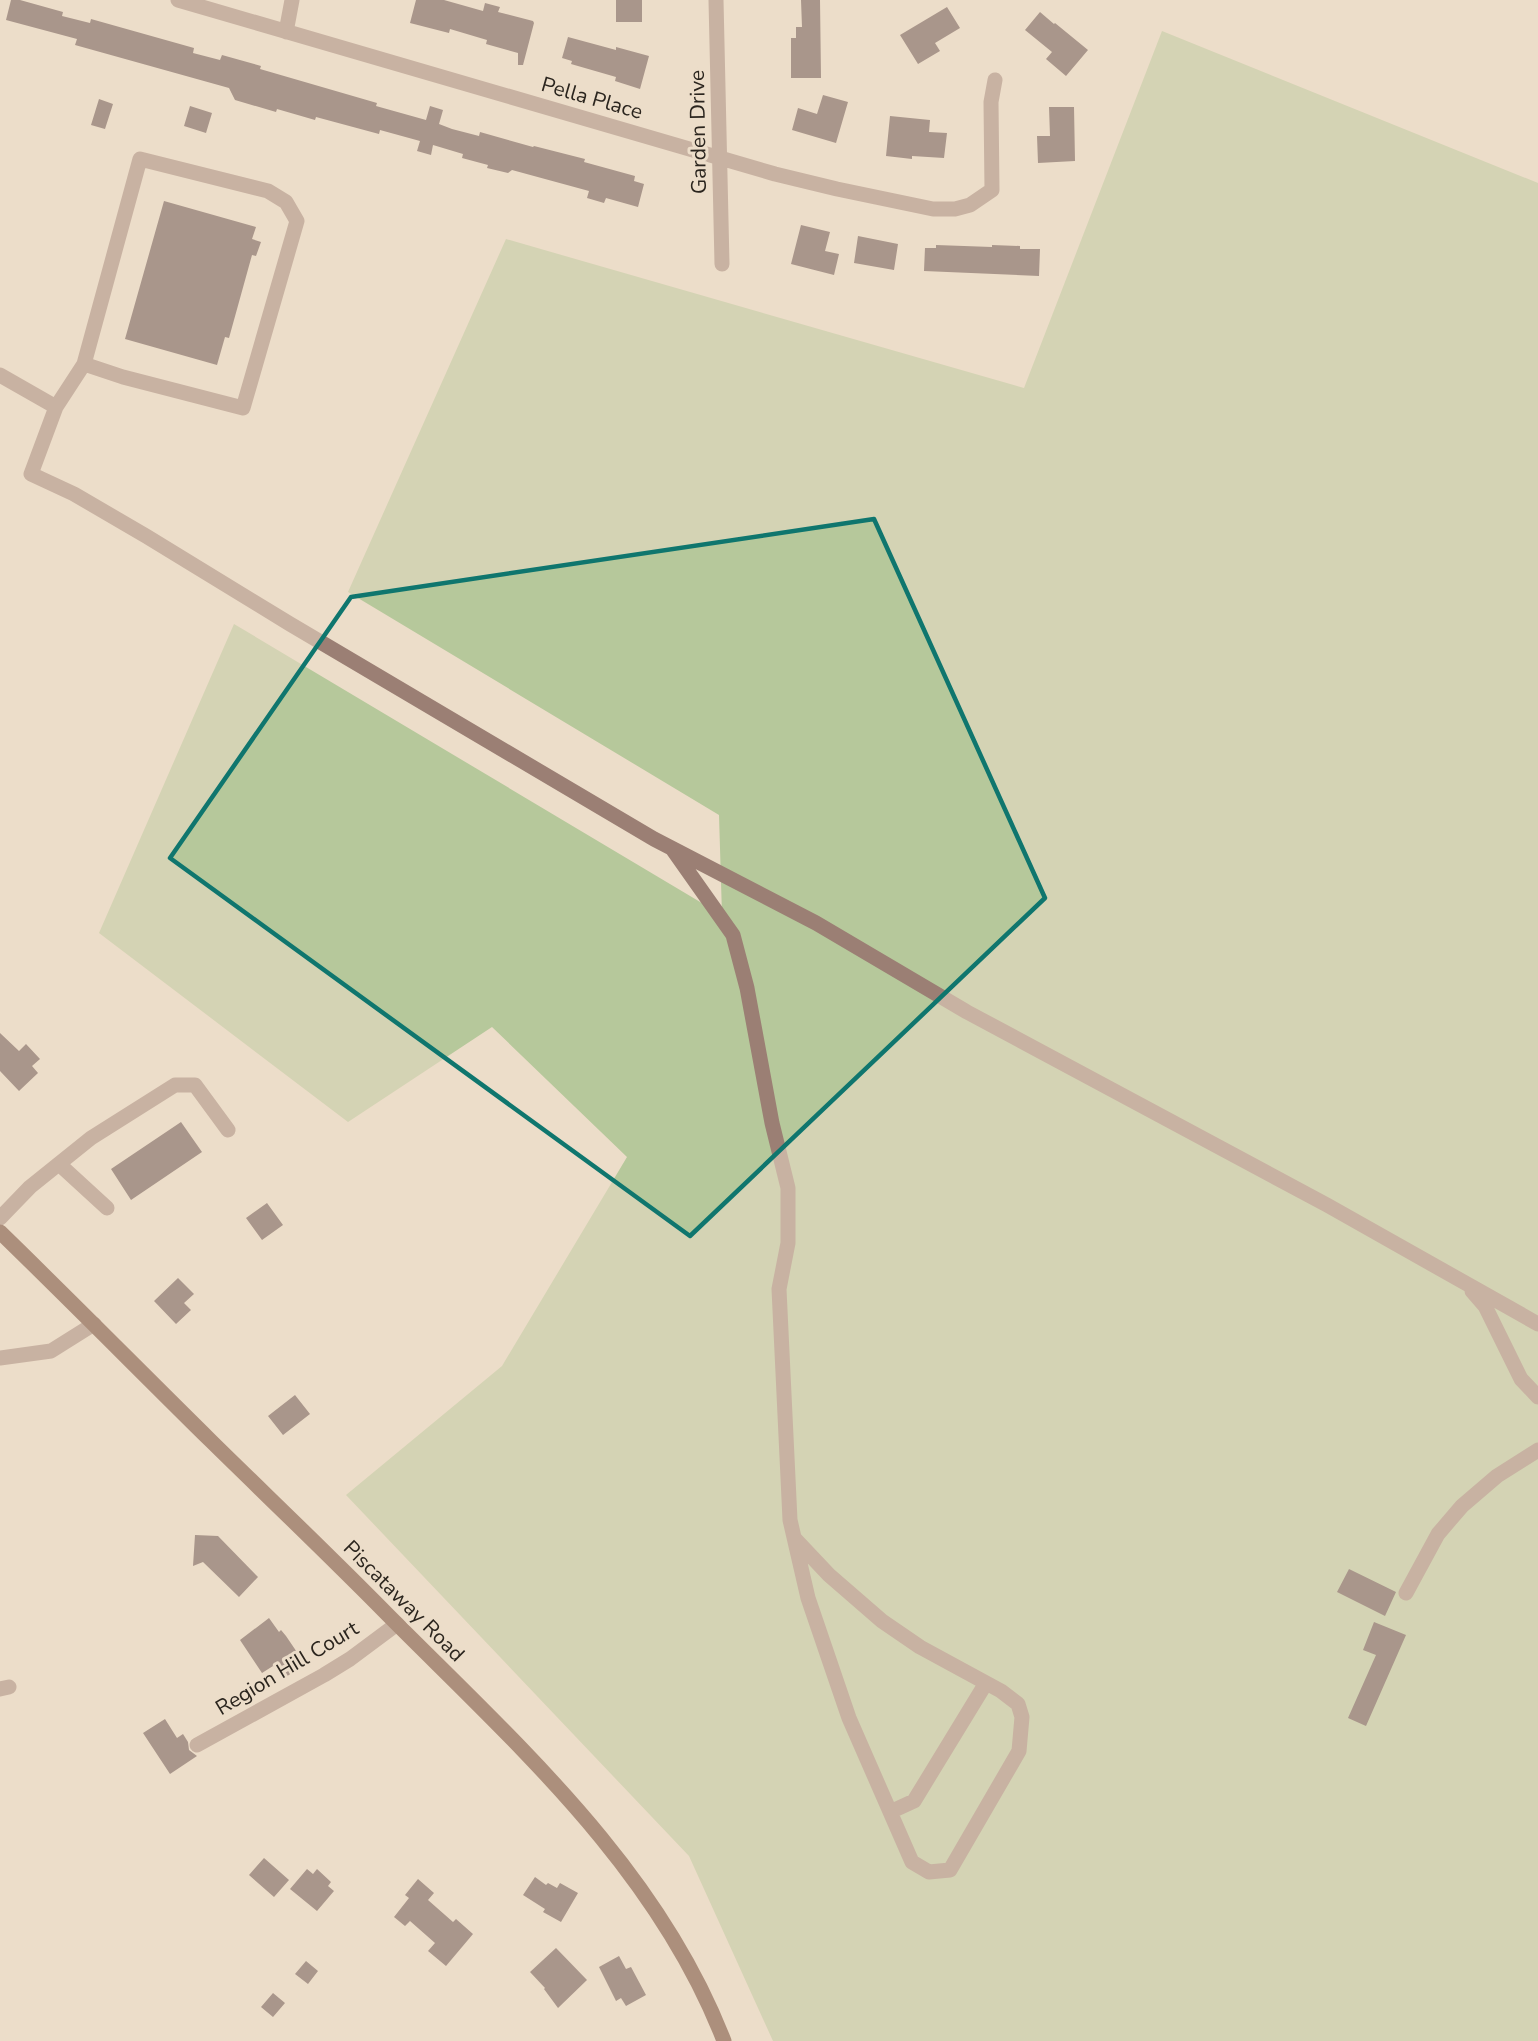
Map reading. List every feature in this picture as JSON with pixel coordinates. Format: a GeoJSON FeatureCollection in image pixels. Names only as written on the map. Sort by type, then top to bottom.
{"type":"FeatureCollection","features":[{"type":"Feature","properties":{"kind":"main road","name":"Piscataway Road"},"geometry":{"type":"LineString","coordinates":[[0,1232],[547,1774],[589,1821],[664,1924],[709,2002],[724,2041]]}},
{"type":"Feature","properties":{"kind":"street","name":"Pella Place"},"geometry":{"type":"LineString","coordinates":[[178,0],[719,157],[837,189],[933,209],[964,208],[992,189],[991,102],[995,80]]}},
{"type":"Feature","properties":{"kind":"street"},"geometry":{"type":"LineString","coordinates":[[286,32],[292,0]]}},
{"type":"Feature","properties":{"kind":"street","name":"Garden Drive"},"geometry":{"type":"LineString","coordinates":[[716,0],[722,264]]}},
{"type":"Feature","properties":{"kind":"street"},"geometry":{"type":"LineString","coordinates":[[84,364],[123,377],[243,408],[297,221],[286,202],[268,191],[140,159],[84,364],[56,407],[31,474],[74,494],[136,530],[290,624],[671,847],[816,923],[967,1012],[1327,1205],[1538,1324]]}},
{"type":"Feature","properties":{"kind":"street"},"geometry":{"type":"LineString","coordinates":[[0,375],[56,407]]}},
{"type":"Feature","properties":{"kind":"street"},"geometry":{"type":"LineString","coordinates":[[671,847],[733,935],[747,988],[772,1123],[788,1188],[788,1243],[779,1288],[790,1520],[808,1598],[849,1718],[912,1862],[929,1872],[950,1870],[1019,1751],[1022,1717],[1018,1704],[1001,1691],[921,1647],[882,1621],[829,1575],[795,1539]]}},
{"type":"Feature","properties":{"kind":"street"},"geometry":{"type":"LineString","coordinates":[[0,1218],[30,1187],[91,1138],[175,1085],[195,1085],[228,1130]]}},
{"type":"Feature","properties":{"kind":"street"},"geometry":{"type":"LineString","coordinates":[[59,1164],[107,1208]]}},
{"type":"Feature","properties":{"kind":"street"},"geometry":{"type":"LineString","coordinates":[[1467,1284],[1485,1306],[1521,1379],[1538,1397]]}},
{"type":"Feature","properties":{"kind":"street"},"geometry":{"type":"LineString","coordinates":[[0,1358],[51,1351],[94,1324]]}},
{"type":"Feature","properties":{"kind":"street"},"geometry":{"type":"LineString","coordinates":[[1406,1593],[1438,1534],[1462,1506],[1497,1476],[1538,1450]]}},
{"type":"Feature","properties":{"kind":"street","name":"Region Hill Court"},"geometry":{"type":"LineString","coordinates":[[197,1745],[324,1675],[397,1624]]}},
{"type":"Feature","properties":{"kind":"street"},"geometry":{"type":"LineString","coordinates":[[890,1812],[914,1801],[986,1683]]}},
{"type":"Feature","properties":{"kind":"highlighted area"},"geometry":{"type":"Polygon","coordinates":[[[874,519],[1045,898],[690,1236],[170,858],[351,597],[874,519]]]}},
{"type":"Feature","properties":{"kind":"green space"},"geometry":{"type":"Polygon","coordinates":[[[1162,31],[1538,183],[1538,2041],[773,2041],[689,1856],[346,1495],[502,1366],[627,1157],[492,1027],[348,1122],[99,933],[234,624],[722,915],[719,815],[348,592],[506,239],[1024,388],[1162,31]]]}},
{"type":"Feature","properties":{"kind":"building"},"geometry":{"type":"Polygon","coordinates":[[[11,0],[20,0],[63,12],[62,16],[90,23],[91,19],[194,48],[193,53],[220,60],[222,55],[261,66],[260,69],[377,103],[376,106],[426,120],[430,106],[443,110],[439,124],[452,129],[479,136],[480,132],[585,159],[584,162],[635,176],[634,181],[644,184],[638,207],[606,198],[604,203],[587,198],[589,191],[512,170],[508,173],[487,168],[488,165],[462,158],[463,154],[433,145],[431,155],[417,151],[420,141],[380,130],[379,134],[316,117],[315,120],[277,109],[276,112],[235,100],[229,88],[75,45],[77,39],[6,20],[11,0]]]}},
{"type":"Feature","properties":{"kind":"building"},"geometry":{"type":"Polygon","coordinates":[[[416,0],[444,0],[483,11],[485,3],[500,7],[498,12],[533,21],[523,65],[518,65],[518,53],[486,44],[487,40],[450,29],[449,33],[410,23],[416,0]]]}},
{"type":"Feature","properties":{"kind":"building"},"geometry":{"type":"Polygon","coordinates":[[[616,0],[642,0],[642,22],[616,22],[616,0]]]}},
{"type":"Feature","properties":{"kind":"building"},"geometry":{"type":"Polygon","coordinates":[[[801,0],[820,0],[821,78],[791,78],[791,38],[796,38],[796,27],[802,27],[801,0]]]}},
{"type":"Feature","properties":{"kind":"building"},"geometry":{"type":"Polygon","coordinates":[[[947,7],[960,28],[935,43],[940,51],[918,64],[900,35],[947,7]]]}},
{"type":"Feature","properties":{"kind":"building"},"geometry":{"type":"Polygon","coordinates":[[[1040,12],[1088,50],[1066,76],[1046,59],[1052,52],[1025,30],[1040,12]]]}},
{"type":"Feature","properties":{"kind":"building"},"geometry":{"type":"Polygon","coordinates":[[[568,37],[649,56],[640,89],[615,81],[616,77],[571,64],[572,61],[562,58],[568,37]]]}},
{"type":"Feature","properties":{"kind":"building"},"geometry":{"type":"Polygon","coordinates":[[[823,95],[848,102],[836,143],[792,130],[798,108],[817,114],[823,95]]]}},
{"type":"Feature","properties":{"kind":"building"},"geometry":{"type":"Polygon","coordinates":[[[99,99],[113,104],[105,129],[91,125],[99,99]]]}},
{"type":"Feature","properties":{"kind":"building"},"geometry":{"type":"Polygon","coordinates":[[[190,106],[212,113],[206,133],[184,126],[190,106]]]}},
{"type":"Feature","properties":{"kind":"building"},"geometry":{"type":"Polygon","coordinates":[[[1049,107],[1074,107],[1075,161],[1038,163],[1037,136],[1050,136],[1049,107]]]}},
{"type":"Feature","properties":{"kind":"building"},"geometry":{"type":"Polygon","coordinates":[[[890,116],[930,120],[929,132],[947,133],[944,158],[912,156],[912,159],[886,156],[890,116]]]}},
{"type":"Feature","properties":{"kind":"building"},"geometry":{"type":"Polygon","coordinates":[[[164,201],[256,227],[252,239],[261,242],[256,256],[252,255],[229,338],[225,337],[217,365],[125,339],[164,201]]]}},
{"type":"Feature","properties":{"kind":"building"},"geometry":{"type":"Polygon","coordinates":[[[801,225],[830,232],[825,251],[839,254],[834,275],[791,264],[801,225]]]}},
{"type":"Feature","properties":{"kind":"building"},"geometry":{"type":"Polygon","coordinates":[[[858,236],[898,244],[894,270],[854,263],[858,236]]]}},
{"type":"Feature","properties":{"kind":"building"},"geometry":{"type":"Polygon","coordinates":[[[936,245],[1020,246],[1020,249],[1040,249],[1039,276],[924,271],[925,248],[936,248],[936,245]]]}},
{"type":"Feature","properties":{"kind":"building"},"geometry":{"type":"Polygon","coordinates":[[[0,1033],[19,1051],[26,1044],[40,1059],[32,1066],[38,1073],[19,1091],[0,1071],[0,1033]]]}},
{"type":"Feature","properties":{"kind":"building"},"geometry":{"type":"Polygon","coordinates":[[[181,1122],[202,1152],[131,1200],[111,1169],[181,1122]]]}},
{"type":"Feature","properties":{"kind":"building"},"geometry":{"type":"Polygon","coordinates":[[[267,1203],[283,1225],[262,1240],[246,1218],[267,1203]]]}},
{"type":"Feature","properties":{"kind":"building"},"geometry":{"type":"Polygon","coordinates":[[[178,1278],[194,1294],[184,1303],[191,1310],[176,1324],[154,1301],[178,1278]]]}},
{"type":"Feature","properties":{"kind":"building"},"geometry":{"type":"Polygon","coordinates":[[[295,1395],[310,1414],[283,1435],[268,1416],[295,1395]]]}},
{"type":"Feature","properties":{"kind":"building"},"geometry":{"type":"Polygon","coordinates":[[[195,1535],[218,1536],[258,1577],[239,1597],[203,1562],[193,1566],[195,1535]]]}},
{"type":"Feature","properties":{"kind":"building"},"geometry":{"type":"Polygon","coordinates":[[[1349,1569],[1396,1592],[1385,1616],[1337,1592],[1349,1569]]]}},
{"type":"Feature","properties":{"kind":"building"},"geometry":{"type":"Polygon","coordinates":[[[269,1618],[279,1632],[281,1630],[286,1636],[305,1664],[283,1679],[273,1666],[262,1673],[240,1640],[269,1618]]]}},
{"type":"Feature","properties":{"kind":"building"},"geometry":{"type":"Polygon","coordinates":[[[1374,1622],[1406,1635],[1366,1726],[1348,1718],[1376,1655],[1363,1650],[1374,1622]]]}},
{"type":"Feature","properties":{"kind":"building"},"geometry":{"type":"Polygon","coordinates":[[[165,1719],[177,1738],[183,1734],[188,1742],[189,1750],[197,1756],[170,1774],[143,1733],[165,1719]]]}},
{"type":"Feature","properties":{"kind":"building"},"geometry":{"type":"Polygon","coordinates":[[[264,1858],[289,1880],[274,1897],[249,1875],[264,1858]]]}},
{"type":"Feature","properties":{"kind":"building"},"geometry":{"type":"Polygon","coordinates":[[[307,1869],[313,1874],[317,1869],[331,1882],[328,1886],[334,1891],[317,1911],[290,1889],[307,1869]]]}},
{"type":"Feature","properties":{"kind":"building"},"geometry":{"type":"Polygon","coordinates":[[[535,1877],[546,1885],[548,1883],[557,1888],[560,1883],[578,1893],[561,1922],[543,1912],[545,1909],[523,1895],[535,1877]]]}},
{"type":"Feature","properties":{"kind":"building"},"geometry":{"type":"Polygon","coordinates":[[[418,1879],[434,1893],[428,1900],[453,1922],[456,1919],[473,1934],[446,1966],[428,1951],[435,1943],[410,1921],[405,1926],[394,1917],[409,1898],[405,1895],[418,1879]]]}},
{"type":"Feature","properties":{"kind":"building"},"geometry":{"type":"Polygon","coordinates":[[[556,1948],[587,1980],[558,2008],[545,1988],[530,1972],[556,1948]]]}},
{"type":"Feature","properties":{"kind":"building"},"geometry":{"type":"Polygon","coordinates":[[[619,1956],[626,1969],[631,1967],[646,1995],[626,2006],[621,1998],[616,2001],[599,1967],[619,1956]]]}},
{"type":"Feature","properties":{"kind":"building"},"geometry":{"type":"Polygon","coordinates":[[[306,1961],[318,1971],[308,1984],[295,1974],[306,1961]]]}},
{"type":"Feature","properties":{"kind":"building"},"geometry":{"type":"Polygon","coordinates":[[[273,1993],[285,2003],[273,2017],[261,2007],[273,1993]]]}}]}
